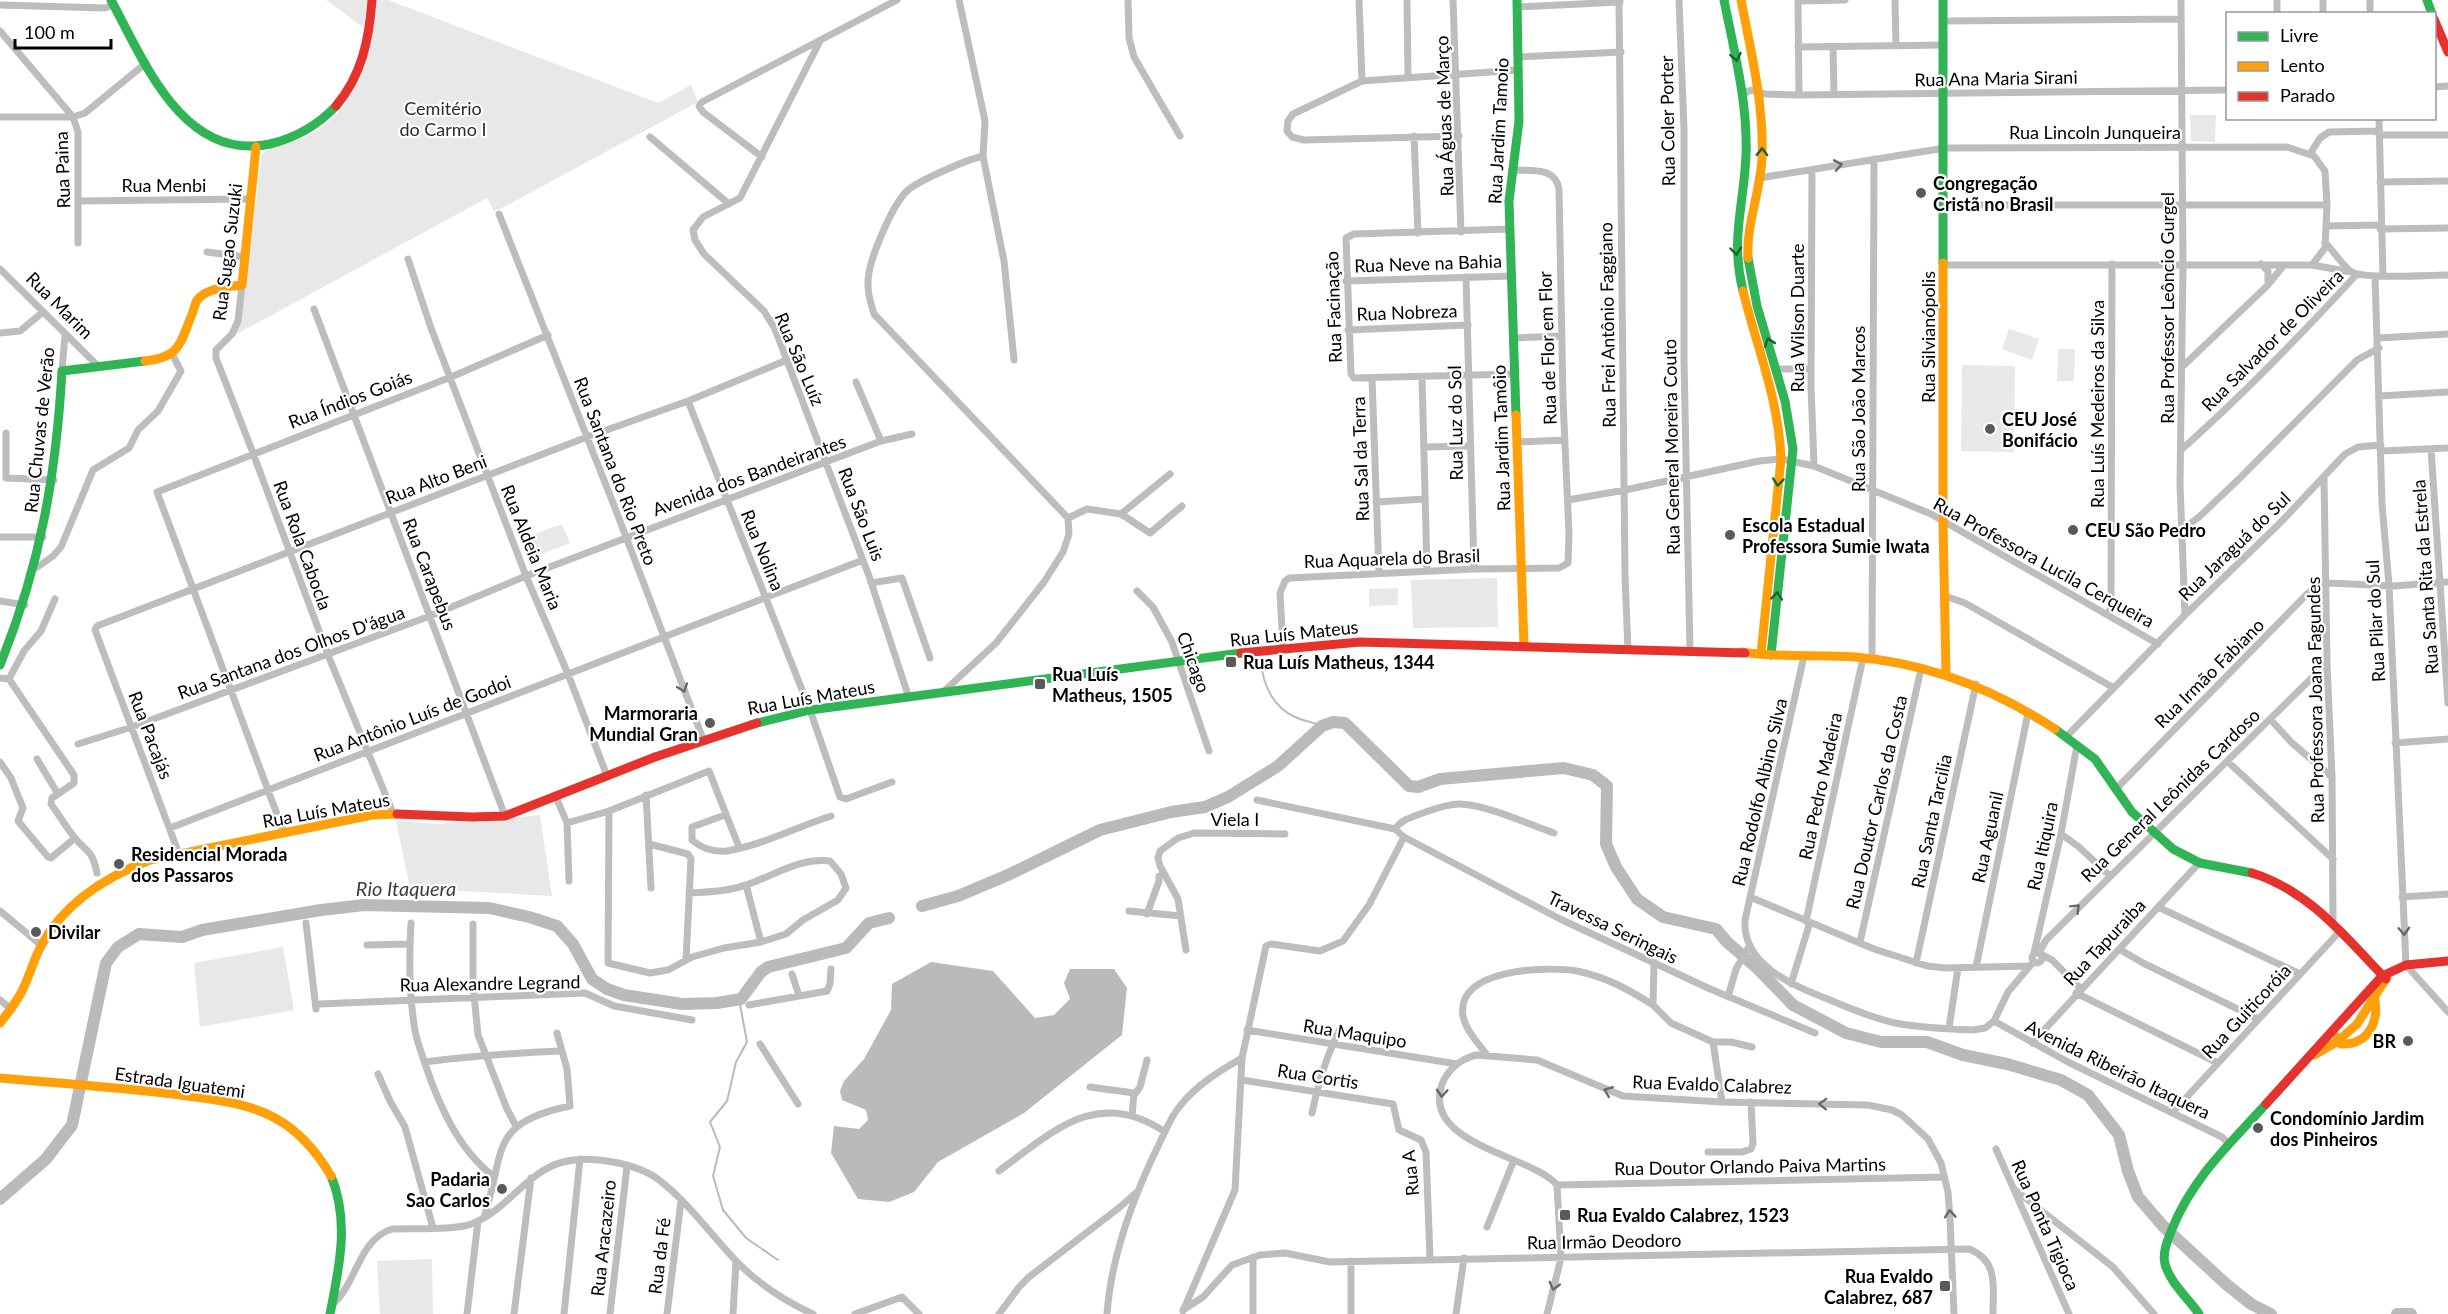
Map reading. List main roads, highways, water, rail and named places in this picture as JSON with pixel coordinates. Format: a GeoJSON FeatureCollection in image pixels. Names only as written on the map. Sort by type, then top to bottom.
{"type":"FeatureCollection","features":[{"type":"Feature","properties":{"kind":"main road"},"geometry":{"type":"LineString","coordinates":[[112,2],[169,99],[199,132],[221,141],[256,147],[299,134],[321,122],[343,98],[362,61],[372,0]]}},
{"type":"Feature","properties":{"kind":"main road"},"geometry":{"type":"LineString","coordinates":[[1724,0],[1746,118],[1745,169],[1735,232],[1737,261],[1756,343],[1778,414],[1781,459],[1761,654]]}},
{"type":"Feature","properties":{"kind":"main road"},"geometry":{"type":"LineString","coordinates":[[1741,0],[1761,95],[1762,129],[1760,178],[1750,213],[1747,244],[1753,287],[1790,417],[1793,460],[1771,654]]}},
{"type":"Feature","properties":{"kind":"main road","name":"Rua Silvianópolis"},"geometry":{"type":"LineString","coordinates":[[1943,0],[1946,674]]}},
{"type":"Feature","properties":{"kind":"main road","name":"Rua Jardim Tamoio"},"geometry":{"type":"LineString","coordinates":[[1510,229],[1512,170],[1519,121],[1520,57],[1517,4]]}},
{"type":"Feature","properties":{"kind":"main road"},"geometry":{"type":"LineString","coordinates":[[2439,39],[2448,52]]}},
{"type":"Feature","properties":{"kind":"main road","name":"Rua Sugao Suzuki"},"geometry":{"type":"LineString","coordinates":[[172,354],[178,347],[198,299],[213,290],[242,285],[256,147]]}},
{"type":"Feature","properties":{"kind":"main road"},"geometry":{"type":"LineString","coordinates":[[1745,169],[1760,178]]}},
{"type":"Feature","properties":{"kind":"main road","name":"Rua Jardim Tamôio"},"geometry":{"type":"LineString","coordinates":[[1510,229],[1524,646]]}},
{"type":"Feature","properties":{"kind":"main road","name":"Rua Marim"},"geometry":{"type":"LineString","coordinates":[[62,371],[96,365],[162,359],[172,354]]}},
{"type":"Feature","properties":{"kind":"main road","name":"Rua Chuvas de Verão"},"geometry":{"type":"LineString","coordinates":[[0,665],[25,605],[43,537],[54,480],[62,371]]}},
{"type":"Feature","properties":{"kind":"main road","name":"Rua Luís Mateus"},"geometry":{"type":"LineString","coordinates":[[0,1023],[19,998],[41,945],[64,912],[106,879],[140,864],[345,820],[393,813],[487,818],[505,816],[704,739],[766,719],[810,710],[1283,648],[1359,642],[1690,652],[1698,649],[1868,659],[1946,674],[1976,684],[2066,736],[2094,758],[2135,815],[2181,855],[2200,862],[2266,877],[2299,894],[2333,921],[2386,976]]}},
{"type":"Feature","properties":{"kind":"main road"},"geometry":{"type":"LineString","coordinates":[[2199,1314],[2166,1268],[2164,1255],[2176,1221],[2196,1181],[2352,1007],[2386,976],[2406,965],[2448,961]]}},
{"type":"Feature","properties":{"kind":"main road"},"geometry":{"type":"LineString","coordinates":[[2305,1061],[2338,1041],[2357,1024],[2386,976]]}},
{"type":"Feature","properties":{"kind":"main road"},"geometry":{"type":"LineString","coordinates":[[2338,1041],[2345,1045],[2355,1043],[2366,1036],[2376,1020],[2377,1010],[2374,996]]}},
{"type":"Feature","properties":{"kind":"main road"},"geometry":{"type":"LineString","coordinates":[[2352,1007],[2367,1009],[2376,1020]]}},
{"type":"Feature","properties":{"kind":"main road"},"geometry":{"type":"LineString","coordinates":[[2338,1041],[2341,1019]]}},
{"type":"Feature","properties":{"kind":"main road","name":"Estrada Iguatemi"},"geometry":{"type":"LineString","coordinates":[[0,1078],[180,1095],[241,1106],[269,1116],[292,1131],[309,1146],[327,1169],[341,1205],[342,1225],[331,1309]]}},
{"type":"Feature","properties":{"kind":"waterway"},"geometry":{"type":"LineString","coordinates":[[1261,662],[1264,679],[1275,701],[1287,713],[1322,726]]}},
{"type":"Feature","properties":{"kind":"waterway"},"geometry":{"type":"LineString","coordinates":[[922,906],[958,896],[1008,875],[1100,830],[1171,812],[1205,807],[1228,797],[1278,766],[1322,726],[1333,722],[1345,723],[1409,786],[1418,787],[1440,779],[1564,768],[1593,775],[1607,786],[1606,844],[1616,867],[1637,899],[1663,917],[1716,929],[1793,1005],[1846,1033],[1881,1042],[1927,1042],[1963,1055],[2007,1064],[2061,1080],[2088,1095],[2119,1135],[2128,1171],[2138,1197],[2163,1226],[2226,1284],[2251,1304],[2271,1314]]}},
{"type":"Feature","properties":{"kind":"waterway","name":"Rio Itaquera"},"geometry":{"type":"LineString","coordinates":[[0,1199],[46,1159],[72,1125],[106,963],[118,947],[139,934],[182,937],[202,930],[364,905],[489,908],[557,926],[573,944],[592,979],[607,989],[624,995],[682,1004],[717,1003],[741,999],[761,972],[768,967],[846,948],[869,923],[889,918]]}},
{"type":"Feature","properties":{"kind":"waterway"},"geometry":{"type":"LineString","coordinates":[[739,999],[747,1042],[736,1062],[727,1101],[710,1122],[720,1147],[713,1176],[723,1210],[746,1238],[778,1260]]}},
{"type":"Feature","properties":{"kind":"waterway"},"geometry":{"type":"LineString","coordinates":[[2397,1314],[2411,1314]]}},
{"type":"Feature","properties":{"kind":"place","name":"Congregação Cristã no Brasil"},"geometry":{"type":"Point","coordinates":[1921,193]}},
{"type":"Feature","properties":{"kind":"place","name":"CEU José Bonifácio"},"geometry":{"type":"Point","coordinates":[1990,429]}},
{"type":"Feature","properties":{"kind":"place","name":"CEU São Pedro"},"geometry":{"type":"Point","coordinates":[2073,530]}},
{"type":"Feature","properties":{"kind":"place","name":"Escola Estadual Professora Sumie Iwata"},"geometry":{"type":"Point","coordinates":[1730,535]}},
{"type":"Feature","properties":{"kind":"place","name":"Rua Luís Matheus, 1344"},"geometry":{"type":"Point","coordinates":[1231,662]}},
{"type":"Feature","properties":{"kind":"place","name":"Rua Luís Matheus, 1505"},"geometry":{"type":"Point","coordinates":[1040,684]}},
{"type":"Feature","properties":{"kind":"place","name":"Marmoraria Mundial Gran"},"geometry":{"type":"Point","coordinates":[710,723]}},
{"type":"Feature","properties":{"kind":"place","name":"Residencial Morada dos Passaros"},"geometry":{"type":"Point","coordinates":[119,864]}},
{"type":"Feature","properties":{"kind":"place","name":"Divilar"},"geometry":{"type":"Point","coordinates":[36,932]}},
{"type":"Feature","properties":{"kind":"place","name":"BR"},"geometry":{"type":"Point","coordinates":[2408,1041]}},
{"type":"Feature","properties":{"kind":"place","name":"Condomínio Jardim dos Pinheiros"},"geometry":{"type":"Point","coordinates":[2258,1128]}},
{"type":"Feature","properties":{"kind":"place","name":"Padaria Sao Carlos"},"geometry":{"type":"Point","coordinates":[502,1189]}},
{"type":"Feature","properties":{"kind":"place","name":"Rua Evaldo Calabrez, 1523"},"geometry":{"type":"Point","coordinates":[1565,1215]}},
{"type":"Feature","properties":{"kind":"place","name":"Rua Evaldo Calabrez, 687"},"geometry":{"type":"Point","coordinates":[1945,1286]}},
{"type":"Feature","properties":{"kind":"park label","name":"Cemitério do Carmo I"},"geometry":{"type":"Point","coordinates":[443,118]}}]}
